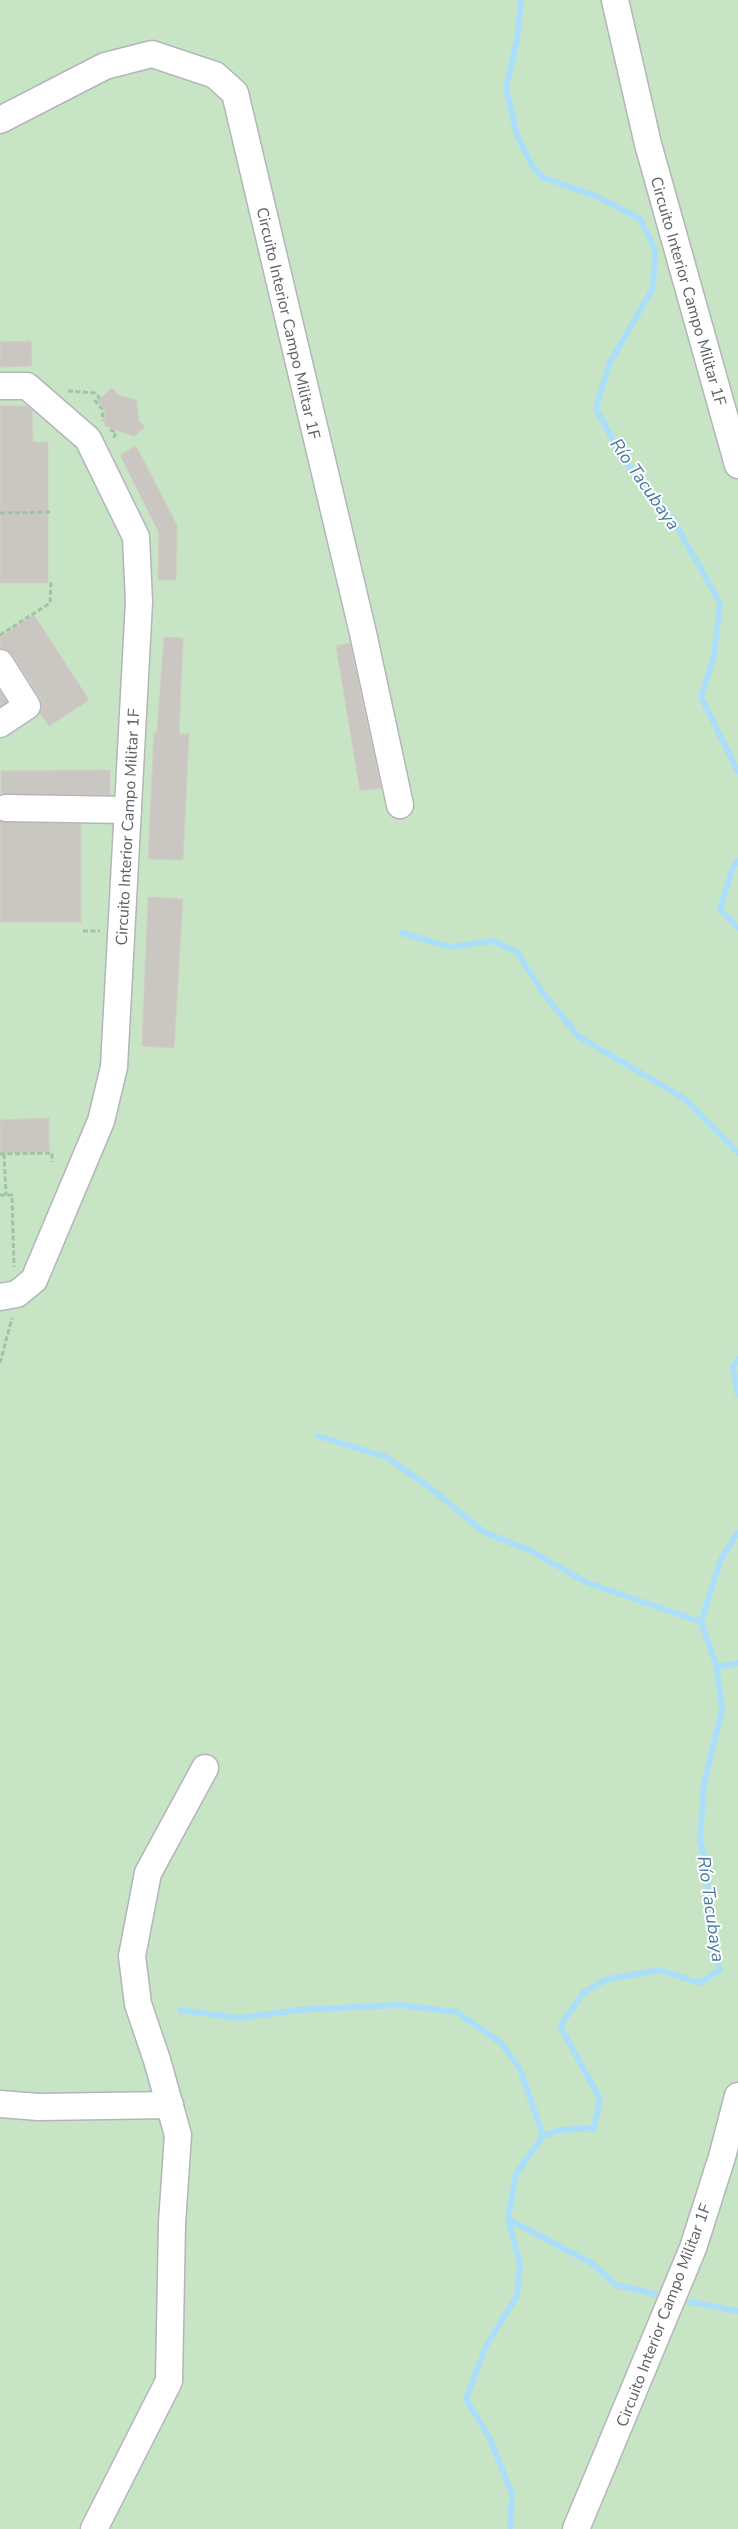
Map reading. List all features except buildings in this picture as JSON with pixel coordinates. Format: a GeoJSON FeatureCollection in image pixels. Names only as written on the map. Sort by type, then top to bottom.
{"type":"FeatureCollection","features":[{"type":"Feature","properties":{"kind":"street","name":"Circuito Interior Campo Militar 1F"},"geometry":{"type":"LineString","coordinates":[[615,0],[648,144],[738,465]]}},
{"type":"Feature","properties":{"kind":"street","name":"Circuito Interior Campo Militar 1F"},"geometry":{"type":"LineString","coordinates":[[0,120],[105,66],[152,54],[214,76],[235,93],[363,633],[400,805]]}},
{"type":"Feature","properties":{"kind":"street","name":"Circuito Interior Campo Militar 1F"},"geometry":{"type":"LineString","coordinates":[[0,386],[27,386],[88,440],[136,536],[139,602],[114,1067],[101,1121],[34,1280],[7,1303]]}},
{"type":"Feature","properties":{"kind":"street"},"geometry":{"type":"LineString","coordinates":[[0,663],[27,706],[0,724]]}},
{"type":"Feature","properties":{"kind":"street"},"geometry":{"type":"LineString","coordinates":[[6,808],[128,810]]}},
{"type":"Feature","properties":{"kind":"street"},"geometry":{"type":"LineString","coordinates":[[94,2529],[169,2381],[172,2223],[178,2135],[138,2004],[132,1956],[148,1873],[205,1768]]}},
{"type":"Feature","properties":{"kind":"street","name":"Circuito Interior Campo Militar 1F"},"geometry":{"type":"LineString","coordinates":[[576,2529],[693,2248],[722,2157],[738,2096]]}},
{"type":"Feature","properties":{"kind":"street"},"geometry":{"type":"LineString","coordinates":[[0,2104],[38,2107],[170,2105]]}},
{"type":"Feature","properties":{"kind":"path"},"geometry":{"type":"LineString","coordinates":[[62,391],[95,393],[99,397],[95,401],[102,409],[103,428],[116,432],[112,445]]}},
{"type":"Feature","properties":{"kind":"path"},"geometry":{"type":"LineString","coordinates":[[0,513],[50,512]]}},
{"type":"Feature","properties":{"kind":"path"},"geometry":{"type":"LineString","coordinates":[[0,635],[50,603],[51,581]]}},
{"type":"Feature","properties":{"kind":"path"},"geometry":{"type":"LineString","coordinates":[[6,1195],[2,1154],[52,1153],[52,1162]]}},
{"type":"Feature","properties":{"kind":"path"},"geometry":{"type":"LineString","coordinates":[[0,1195],[12,1195],[14,1271]]}},
{"type":"Feature","properties":{"kind":"path"},"geometry":{"type":"LineString","coordinates":[[0,1363],[7,1303]]}},
{"type":"Feature","properties":{"kind":"green space"},"geometry":{"type":"Polygon","coordinates":[[[0,0],[738,0],[738,2529],[0,2529],[0,0]]]}},
{"type":"Feature","properties":{"kind":"waterway","name":"Río Tacubaya"},"geometry":{"type":"LineString","coordinates":[[521,0],[517,40],[506,88],[517,135],[531,164],[542,177],[596,196],[640,219],[655,249],[653,288],[609,364],[596,409],[624,460],[671,516],[720,603],[714,656],[701,697],[738,772]]}},
{"type":"Feature","properties":{"kind":"waterway","name":"Río Tacubaya"},"geometry":{"type":"LineString","coordinates":[[738,860],[732,870],[720,909],[738,928]]}},
{"type":"Feature","properties":{"kind":"waterway"},"geometry":{"type":"LineString","coordinates":[[402,933],[450,947],[493,941],[517,952],[543,993],[578,1036],[685,1099],[738,1153]]}},
{"type":"Feature","properties":{"kind":"waterway","name":"Río Tacubaya"},"geometry":{"type":"LineString","coordinates":[[738,1359],[733,1367],[738,1395]]}},
{"type":"Feature","properties":{"kind":"waterway"},"geometry":{"type":"LineString","coordinates":[[318,1436],[386,1457],[429,1487],[484,1532],[531,1551],[588,1583],[701,1622]]}},
{"type":"Feature","properties":{"kind":"waterway","name":"Río Tacubaya"},"geometry":{"type":"LineString","coordinates":[[510,2529],[512,2494],[490,2439],[466,2399],[486,2346],[517,2296],[520,2264],[508,2219],[516,2174],[543,2136],[560,2130],[594,2128],[600,2099],[560,2026],[584,1992],[608,1979],[660,1970],[699,1983],[720,1970],[707,1908],[708,1873],[700,1841],[704,1783],[722,1710],[717,1667],[701,1622],[721,1559],[738,1532]]}},
{"type":"Feature","properties":{"kind":"waterway"},"geometry":{"type":"LineString","coordinates":[[717,1667],[738,1663]]}},
{"type":"Feature","properties":{"kind":"waterway"},"geometry":{"type":"LineString","coordinates":[[180,2010],[239,2018],[298,2010],[399,2005],[457,2012],[501,2043],[520,2069],[543,2136]]}},
{"type":"Feature","properties":{"kind":"waterway"},"geometry":{"type":"LineString","coordinates":[[508,2219],[593,2264],[616,2285],[655,2294]]}},
{"type":"Feature","properties":{"kind":"waterway"},"geometry":{"type":"LineString","coordinates":[[690,2302],[738,2311]]}}]}
